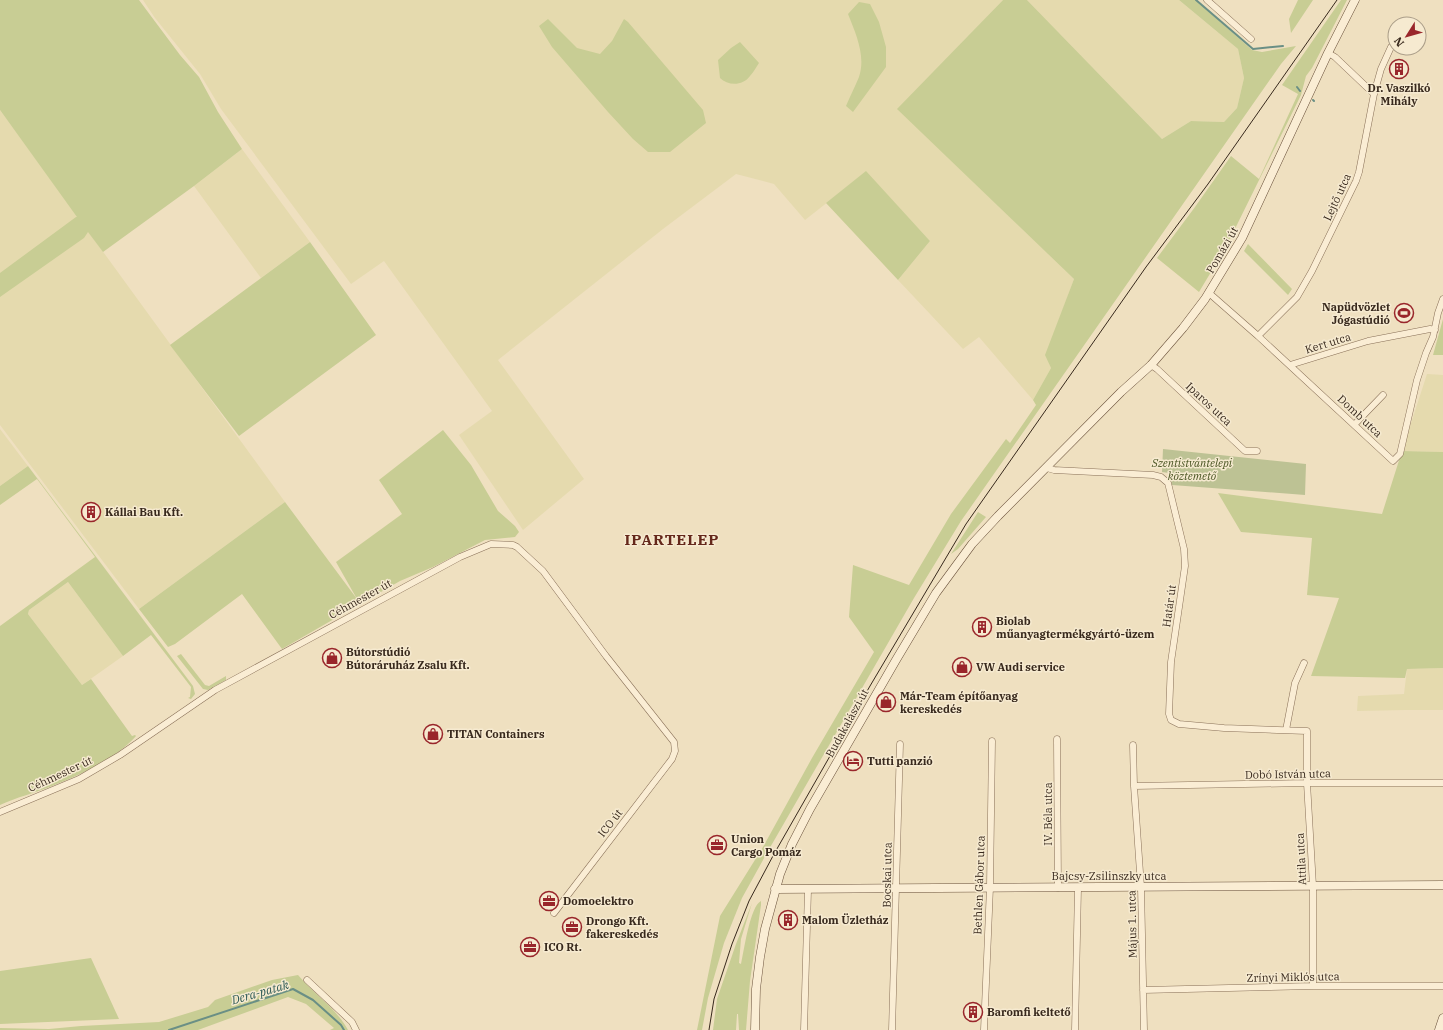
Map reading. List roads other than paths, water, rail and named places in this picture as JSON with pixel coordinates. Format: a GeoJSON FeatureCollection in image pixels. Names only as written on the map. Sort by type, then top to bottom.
{"type":"FeatureCollection","features":[{"type":"Feature","properties":{"kind":"main road","name":"Pomázi út"},"geometry":{"type":"LineString","coordinates":[[1046,468],[1121,392],[1150,365],[1183,328],[1209,293],[1242,238],[1328,53],[1355,0]]}},
{"type":"Feature","properties":{"kind":"main road","name":"Budakalászi út"},"geometry":{"type":"LineString","coordinates":[[755,1030],[756,989],[765,929],[775,889],[792,844],[810,809],[892,666],[936,593],[972,544],[1046,468]]}},
{"type":"Feature","properties":{"kind":"main road","name":"Bajcsy-Zsilinszky utca"},"geometry":{"type":"LineString","coordinates":[[775,889],[1443,885]]}},
{"type":"Feature","properties":{"kind":"main road"},"geometry":{"type":"LineString","coordinates":[[1438,1030],[1443,1018]]}},
{"type":"Feature","properties":{"kind":"street"},"geometry":{"type":"LineString","coordinates":[[1207,0],[1252,39]]}},
{"type":"Feature","properties":{"kind":"street"},"geometry":{"type":"LineString","coordinates":[[1328,53],[1335,57],[1374,94]]}},
{"type":"Feature","properties":{"kind":"street","name":"Lejtő utca"},"geometry":{"type":"LineString","coordinates":[[1258,336],[1297,297],[1312,271],[1356,181],[1360,172],[1374,94],[1381,69],[1387,56]]}},
{"type":"Feature","properties":{"kind":"street","name":"Domb utca"},"geometry":{"type":"LineString","coordinates":[[1209,293],[1290,365],[1393,461],[1400,454],[1418,380],[1435,330]]}},
{"type":"Feature","properties":{"kind":"street"},"geometry":{"type":"LineString","coordinates":[[1435,330],[1438,313],[1443,299]]}},
{"type":"Feature","properties":{"kind":"street","name":"Kert utca"},"geometry":{"type":"LineString","coordinates":[[1290,365],[1368,341],[1430,329],[1435,330]]}},
{"type":"Feature","properties":{"kind":"street","name":"Iparos utca"},"geometry":{"type":"LineString","coordinates":[[1150,365],[1157,369],[1245,451],[1257,451]]}},
{"type":"Feature","properties":{"kind":"street"},"geometry":{"type":"LineString","coordinates":[[1354,424],[1383,395]]}},
{"type":"Feature","properties":{"kind":"street","name":"Határ út"},"geometry":{"type":"LineString","coordinates":[[1046,468],[1054,470],[1153,475],[1161,477],[1168,483],[1184,549],[1185,566],[1171,662],[1169,714],[1171,720],[1179,724],[1247,730],[1307,731]]}},
{"type":"Feature","properties":{"kind":"street","name":"Céhmester út"},"geometry":{"type":"LineString","coordinates":[[0,812],[79,779],[120,755],[215,690],[460,557],[491,544],[514,545],[543,571],[606,656],[674,742]]}},
{"type":"Feature","properties":{"kind":"street"},"geometry":{"type":"LineString","coordinates":[[1286,730],[1295,683],[1304,663]]}},
{"type":"Feature","properties":{"kind":"street","name":"Attila utca"},"geometry":{"type":"LineString","coordinates":[[1307,731],[1307,783],[1313,886],[1313,986]]}},
{"type":"Feature","properties":{"kind":"street","name":"IV. Béla utca"},"geometry":{"type":"LineString","coordinates":[[1057,740],[1058,888]]}},
{"type":"Feature","properties":{"kind":"street","name":"Bethlen Gábor utca"},"geometry":{"type":"LineString","coordinates":[[984,1030],[990,888],[992,741]]}},
{"type":"Feature","properties":{"kind":"street","name":"ICO út"},"geometry":{"type":"LineString","coordinates":[[554,913],[672,759],[675,750],[674,742]]}},
{"type":"Feature","properties":{"kind":"street","name":"Bocskai utca"},"geometry":{"type":"LineString","coordinates":[[892,1030],[900,744]]}},
{"type":"Feature","properties":{"kind":"street","name":"Május 1. utca"},"geometry":{"type":"LineString","coordinates":[[1133,745],[1134,786],[1141,887],[1144,1030]]}},
{"type":"Feature","properties":{"kind":"street","name":"Dobó István utca"},"geometry":{"type":"LineString","coordinates":[[1134,786],[1307,783],[1443,783]]}},
{"type":"Feature","properties":{"kind":"street"},"geometry":{"type":"LineString","coordinates":[[1075,1030],[1078,888]]}},
{"type":"Feature","properties":{"kind":"street"},"geometry":{"type":"LineString","coordinates":[[804,1030],[808,890]]}},
{"type":"Feature","properties":{"kind":"street"},"geometry":{"type":"LineString","coordinates":[[307,980],[352,1022],[356,1030]]}},
{"type":"Feature","properties":{"kind":"street","name":"Zrínyi Miklós utca"},"geometry":{"type":"LineString","coordinates":[[1143,990],[1313,986],[1443,986]]}},
{"type":"Feature","properties":{"kind":"waterway"},"geometry":{"type":"LineString","coordinates":[[1196,0],[1253,49],[1283,46]]}},
{"type":"Feature","properties":{"kind":"waterway"},"geometry":{"type":"LineString","coordinates":[[1297,87],[1300,91]]}},
{"type":"Feature","properties":{"kind":"waterway","name":"Dera-patak"},"geometry":{"type":"LineString","coordinates":[[169,1030],[293,989],[313,1000],[341,1025],[344,1030]]}},
{"type":"Feature","properties":{"kind":"tram line"},"geometry":{"type":"LineString","coordinates":[[709,1030],[714,999],[732,944],[749,901],[774,854],[870,686],[966,524],[1146,267],[1208,184],[1337,0]]}},
{"type":"Feature","properties":{"kind":"place","name":"Dr. Vaszilkó Mihály"},"geometry":{"type":"Point","coordinates":[1399,69]}},
{"type":"Feature","properties":{"kind":"place","name":"Napüdvözlet Jógastúdió"},"geometry":{"type":"Point","coordinates":[1404,313]}},
{"type":"Feature","properties":{"kind":"place","name":"Kállai Bau Kft."},"geometry":{"type":"Point","coordinates":[91,512]}},
{"type":"Feature","properties":{"kind":"place","name":"Biolab műanyagtermékgyártó-üzem"},"geometry":{"type":"Point","coordinates":[982,627]}},
{"type":"Feature","properties":{"kind":"place","name":"Bútorstúdió Bútoráruház Zsalu Kft."},"geometry":{"type":"Point","coordinates":[332,658]}},
{"type":"Feature","properties":{"kind":"place","name":"VW Audi service"},"geometry":{"type":"Point","coordinates":[962,667]}},
{"type":"Feature","properties":{"kind":"place","name":"Már-Team építőanyag kereskedés"},"geometry":{"type":"Point","coordinates":[886,702]}},
{"type":"Feature","properties":{"kind":"place","name":"TITAN Containers"},"geometry":{"type":"Point","coordinates":[433,734]}},
{"type":"Feature","properties":{"kind":"place","name":"Tutti panzió"},"geometry":{"type":"Point","coordinates":[853,761]}},
{"type":"Feature","properties":{"kind":"place","name":"Union Cargo Pomáz"},"geometry":{"type":"Point","coordinates":[717,845]}},
{"type":"Feature","properties":{"kind":"place","name":"Domoelektro"},"geometry":{"type":"Point","coordinates":[549,901]}},
{"type":"Feature","properties":{"kind":"place","name":"Malom Üzletház"},"geometry":{"type":"Point","coordinates":[788,920]}},
{"type":"Feature","properties":{"kind":"place","name":"Drongo Kft. fakereskedés"},"geometry":{"type":"Point","coordinates":[572,927]}},
{"type":"Feature","properties":{"kind":"place","name":"ICO Rt."},"geometry":{"type":"Point","coordinates":[530,947]}},
{"type":"Feature","properties":{"kind":"place","name":"Baromfi keltető"},"geometry":{"type":"Point","coordinates":[973,1012]}},
{"type":"Feature","properties":{"kind":"district","name":"IPARTELEP"},"geometry":{"type":"Point","coordinates":[672,539]}},
{"type":"Feature","properties":{"kind":"park label","name":"Szentistvántelepi köztemető"},"geometry":{"type":"Point","coordinates":[1192,469]}}]}
